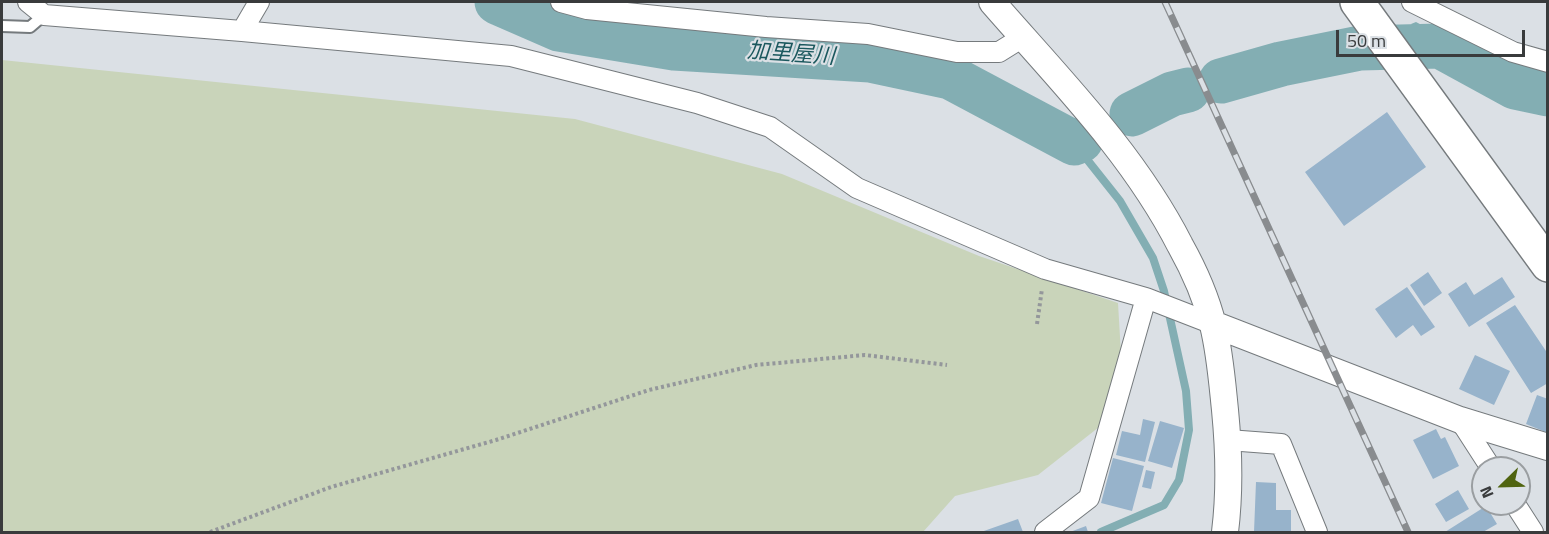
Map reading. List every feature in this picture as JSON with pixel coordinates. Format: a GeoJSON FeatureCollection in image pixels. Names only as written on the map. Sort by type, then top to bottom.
{"type":"FeatureCollection","features":[{"type":"Feature","properties":{"kind":"highway"},"geometry":{"type":"LineString","coordinates":[[1360,5],[1548,266]]}},
{"type":"Feature","properties":{"kind":"street"},"geometry":{"type":"LineString","coordinates":[[28,2],[44,15],[511,56],[697,103],[770,127],[856,188],[1045,268],[1146,298],[1460,420],[1548,447]]}},
{"type":"Feature","properties":{"kind":"street"},"geometry":{"type":"LineString","coordinates":[[242,31],[259,2]]}},
{"type":"Feature","properties":{"kind":"street"},"geometry":{"type":"LineString","coordinates":[[561,2],[587,9],[766,27],[868,34],[957,52],[999,52],[1023,37]]}},
{"type":"Feature","properties":{"kind":"street"},"geometry":{"type":"LineString","coordinates":[[992,2],[1074,94],[1143,181],[1167,219],[1194,271],[1213,324],[1221,365],[1228,440],[1228,509],[1225,532]]}},
{"type":"Feature","properties":{"kind":"street"},"geometry":{"type":"LineString","coordinates":[[1412,2],[1514,52],[1548,62]]}},
{"type":"Feature","properties":{"kind":"street"},"geometry":{"type":"LineString","coordinates":[[1045,532],[1089,498],[1146,298]]}},
{"type":"Feature","properties":{"kind":"street"},"geometry":{"type":"LineString","coordinates":[[1460,420],[1483,456]]}},
{"type":"Feature","properties":{"kind":"street"},"geometry":{"type":"LineString","coordinates":[[1228,440],[1281,444],[1317,532]]}},
{"type":"Feature","properties":{"kind":"street"},"geometry":{"type":"LineString","coordinates":[[1523,516],[1533,532]]}},
{"type":"Feature","properties":{"kind":"lane"},"geometry":{"type":"LineString","coordinates":[[2,26],[30,27],[44,15]]}},
{"type":"Feature","properties":{"kind":"path"},"geometry":{"type":"LineString","coordinates":[[1037,324],[1045,268]]}},
{"type":"Feature","properties":{"kind":"path"},"geometry":{"type":"LineString","coordinates":[[210,532],[331,487],[495,440],[649,390],[746,368],[865,355],[947,365]]}},
{"type":"Feature","properties":{"kind":"green space"},"geometry":{"type":"Polygon","coordinates":[[[2,60],[575,119],[782,174],[979,256],[1118,303],[1121,354],[1108,420],[1038,475],[955,496],[923,532],[2,532],[2,60]]]}},
{"type":"Feature","properties":{"kind":"water"},"geometry":{"type":"Polygon","coordinates":[[[1416,22],[1496,61],[1547,78],[1547,110],[1507,101],[1488,92],[1458,68],[1440,62],[1411,24],[1416,22]]]}},
{"type":"Feature","properties":{"kind":"building"},"geometry":{"type":"Polygon","coordinates":[[[1387,112],[1426,167],[1344,226],[1305,172],[1387,112]]]}},
{"type":"Feature","properties":{"kind":"building"},"geometry":{"type":"Polygon","coordinates":[[[1428,272],[1442,293],[1424,306],[1410,285],[1428,272]]]}},
{"type":"Feature","properties":{"kind":"building"},"geometry":{"type":"Polygon","coordinates":[[[1502,277],[1515,297],[1469,327],[1448,294],[1466,282],[1474,295],[1502,277]]]}},
{"type":"Feature","properties":{"kind":"building"},"geometry":{"type":"Polygon","coordinates":[[[1407,287],[1435,327],[1421,336],[1413,325],[1396,338],[1375,309],[1407,287]]]}},
{"type":"Feature","properties":{"kind":"building"},"geometry":{"type":"Polygon","coordinates":[[[1515,305],[1548,354],[1548,383],[1531,393],[1486,323],[1515,305]]]}},
{"type":"Feature","properties":{"kind":"building"},"geometry":{"type":"Polygon","coordinates":[[[1475,355],[1510,371],[1494,405],[1459,389],[1475,355]]]}},
{"type":"Feature","properties":{"kind":"building"},"geometry":{"type":"Polygon","coordinates":[[[1537,395],[1548,399],[1548,433],[1526,424],[1537,395]]]}},
{"type":"Feature","properties":{"kind":"building"},"geometry":{"type":"Polygon","coordinates":[[[1143,419],[1155,422],[1145,462],[1116,455],[1122,431],[1140,435],[1143,419]]]}},
{"type":"Feature","properties":{"kind":"building"},"geometry":{"type":"Polygon","coordinates":[[[1160,421],[1184,428],[1172,468],[1148,461],[1160,421]]]}},
{"type":"Feature","properties":{"kind":"building"},"geometry":{"type":"Polygon","coordinates":[[[1436,429],[1441,439],[1445,437],[1459,466],[1433,479],[1413,440],[1436,429]]]}},
{"type":"Feature","properties":{"kind":"building"},"geometry":{"type":"Polygon","coordinates":[[[1113,458],[1144,466],[1132,511],[1101,503],[1113,458]]]}},
{"type":"Feature","properties":{"kind":"building"},"geometry":{"type":"Polygon","coordinates":[[[1146,470],[1155,472],[1151,489],[1142,487],[1146,470]]]}},
{"type":"Feature","properties":{"kind":"building"},"geometry":{"type":"Polygon","coordinates":[[[1256,482],[1276,483],[1276,510],[1291,510],[1291,532],[1254,532],[1256,482]]]}},
{"type":"Feature","properties":{"kind":"building"},"geometry":{"type":"Polygon","coordinates":[[[1458,490],[1469,509],[1446,522],[1435,504],[1458,490]]]}},
{"type":"Feature","properties":{"kind":"building"},"geometry":{"type":"Polygon","coordinates":[[[1471,516],[1492,516],[1497,524],[1483,532],[1445,532],[1471,516]]]}},
{"type":"Feature","properties":{"kind":"building"},"geometry":{"type":"Polygon","coordinates":[[[1018,519],[1023,532],[981,532],[1018,519]]]}},
{"type":"Feature","properties":{"kind":"building"},"geometry":{"type":"Polygon","coordinates":[[[1086,526],[1088,532],[1070,532],[1086,526]]]}},
{"type":"Feature","properties":{"kind":"waterway","name":"加里屋川"},"geometry":{"type":"LineString","coordinates":[[497,2],[559,29],[674,48],[870,60],[950,77],[1074,143],[1081,140]]}},
{"type":"Feature","properties":{"kind":"waterway"},"geometry":{"type":"LineString","coordinates":[[1221,81],[1281,64],[1360,48],[1440,46],[1515,87],[1548,94]]}},
{"type":"Feature","properties":{"kind":"waterway"},"geometry":{"type":"LineString","coordinates":[[1132,114],[1172,94],[1188,90]]}},
{"type":"Feature","properties":{"kind":"waterway"},"geometry":{"type":"LineString","coordinates":[[1074,143],[1120,201],[1153,258],[1164,291],[1186,391],[1189,430],[1179,480],[1164,505],[1101,532]]}},
{"type":"Feature","properties":{"kind":"railway"},"geometry":{"type":"LineString","coordinates":[[1165,2],[1408,532]]}}]}
